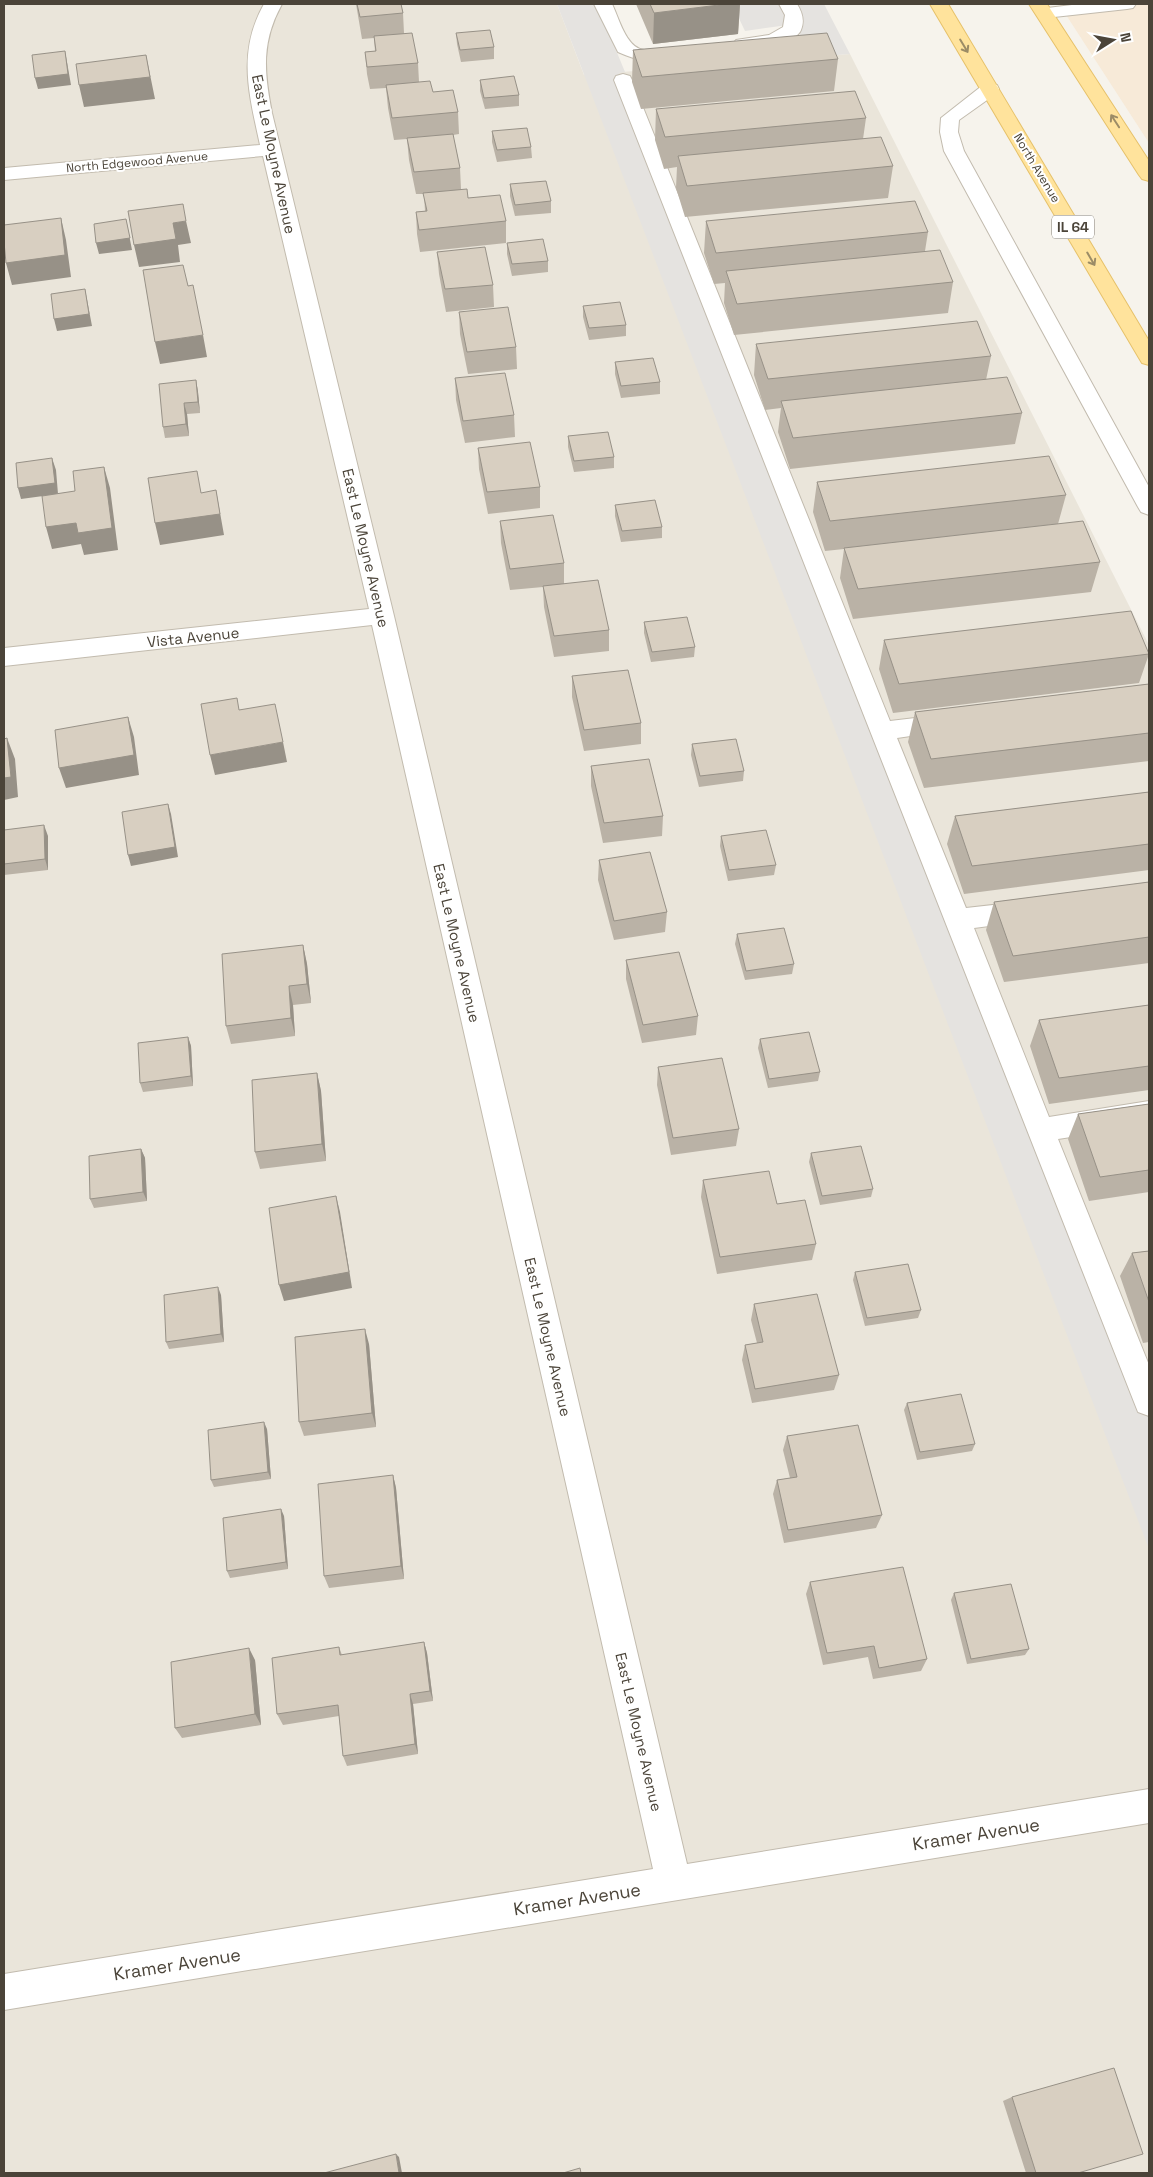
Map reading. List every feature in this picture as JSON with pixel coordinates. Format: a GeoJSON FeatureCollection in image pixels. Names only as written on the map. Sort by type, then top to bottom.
{"type":"FeatureCollection","features":[{"type":"Feature","properties":{"kind":"main road","name":"North Avenue"},"geometry":{"type":"LineString","coordinates":[[939,4],[1149,358]]}},
{"type":"Feature","properties":{"kind":"main road"},"geometry":{"type":"LineString","coordinates":[[1042,9],[1147,166]]}},
{"type":"Feature","properties":{"kind":"street","name":"East Le Moyne Avenue"},"geometry":{"type":"LineString","coordinates":[[273,4],[261,27],[255,61],[257,85],[382,616],[674,1884]]}},
{"type":"Feature","properties":{"kind":"street"},"geometry":{"type":"LineString","coordinates":[[603,4],[624,48],[641,56],[688,50]]}},
{"type":"Feature","properties":{"kind":"street"},"geometry":{"type":"LineString","coordinates":[[726,46],[773,40],[792,30],[794,15],[788,4]]}},
{"type":"Feature","properties":{"kind":"street"},"geometry":{"type":"LineString","coordinates":[[1042,9],[1126,4]]}},
{"type":"Feature","properties":{"kind":"street"},"geometry":{"type":"LineString","coordinates":[[623,80],[828,568],[883,731],[1041,1130],[1143,1370],[1149,1402]]}},
{"type":"Feature","properties":{"kind":"street"},"geometry":{"type":"LineString","coordinates":[[990,88],[950,118],[949,132],[954,151],[1149,507]]}},
{"type":"Feature","properties":{"kind":"street","name":"North Edgewood Avenue"},"geometry":{"type":"LineString","coordinates":[[4,174],[271,150]]}},
{"type":"Feature","properties":{"kind":"street","name":"Vista Avenue"},"geometry":{"type":"LineString","coordinates":[[4,658],[382,616]]}},
{"type":"Feature","properties":{"kind":"street"},"geometry":{"type":"LineString","coordinates":[[883,731],[970,720]]}},
{"type":"Feature","properties":{"kind":"street"},"geometry":{"type":"LineString","coordinates":[[957,920],[1053,907]]}},
{"type":"Feature","properties":{"kind":"street"},"geometry":{"type":"LineString","coordinates":[[1041,1130],[1149,1113]]}},
{"type":"Feature","properties":{"kind":"street","name":"Kramer Avenue"},"geometry":{"type":"LineString","coordinates":[[4,1992],[1149,1806]]}},
{"type":"Feature","properties":{"kind":"shaded area"},"geometry":{"type":"Polygon","coordinates":[[[4,4],[557,4],[584,75],[850,54],[1149,645],[1149,2173],[4,2173],[4,4]]]}},
{"type":"Feature","properties":{"kind":"shaded area"},"geometry":{"type":"Polygon","coordinates":[[[557,4],[597,4],[625,72],[619,73],[1149,1407],[1149,1549],[557,4]]]}},
{"type":"Feature","properties":{"kind":"shaded area"},"geometry":{"type":"Polygon","coordinates":[[[732,4],[824,4],[850,54],[811,57],[795,24],[745,31],[732,4]]]}},
{"type":"Feature","properties":{"kind":"shaded area"},"geometry":{"type":"Polygon","coordinates":[[[1059,4],[1149,4],[1149,143],[1059,4]]]}},
{"type":"Feature","properties":{"kind":"building"},"geometry":{"type":"Polygon","coordinates":[[[357,4],[401,4],[403,13],[360,17],[357,4]]]}},
{"type":"Feature","properties":{"kind":"building"},"geometry":{"type":"Polygon","coordinates":[[[650,4],[727,4],[654,13],[650,4]]]}},
{"type":"Feature","properties":{"kind":"building"},"geometry":{"type":"Polygon","coordinates":[[[490,30],[494,47],[460,50],[456,33],[490,30]]]}},
{"type":"Feature","properties":{"kind":"building"},"geometry":{"type":"Polygon","coordinates":[[[412,33],[418,63],[367,67],[365,52],[376,51],[374,36],[412,33]]]}},
{"type":"Feature","properties":{"kind":"building"},"geometry":{"type":"Polygon","coordinates":[[[827,33],[838,59],[642,77],[633,50],[827,33]]]}},
{"type":"Feature","properties":{"kind":"building"},"geometry":{"type":"Polygon","coordinates":[[[65,51],[68,74],[35,78],[32,55],[65,51]]]}},
{"type":"Feature","properties":{"kind":"building"},"geometry":{"type":"Polygon","coordinates":[[[146,55],[150,77],[79,85],[76,64],[146,55]]]}},
{"type":"Feature","properties":{"kind":"building"},"geometry":{"type":"Polygon","coordinates":[[[514,76],[519,95],[484,98],[480,80],[514,76]]]}},
{"type":"Feature","properties":{"kind":"building"},"geometry":{"type":"Polygon","coordinates":[[[430,81],[433,92],[453,90],[458,112],[392,118],[386,85],[430,81]]]}},
{"type":"Feature","properties":{"kind":"building"},"geometry":{"type":"Polygon","coordinates":[[[855,91],[866,118],[665,137],[656,109],[855,91]]]}},
{"type":"Feature","properties":{"kind":"building"},"geometry":{"type":"Polygon","coordinates":[[[527,128],[531,147],[497,150],[492,131],[527,128]]]}},
{"type":"Feature","properties":{"kind":"building"},"geometry":{"type":"Polygon","coordinates":[[[453,134],[460,168],[414,172],[407,138],[453,134]]]}},
{"type":"Feature","properties":{"kind":"building"},"geometry":{"type":"Polygon","coordinates":[[[881,137],[893,166],[687,186],[678,156],[881,137]]]}},
{"type":"Feature","properties":{"kind":"building"},"geometry":{"type":"Polygon","coordinates":[[[546,181],[551,201],[515,205],[510,184],[546,181]]]}},
{"type":"Feature","properties":{"kind":"building"},"geometry":{"type":"Polygon","coordinates":[[[467,189],[468,198],[500,195],[506,221],[419,230],[416,212],[427,211],[423,193],[467,189]]]}},
{"type":"Feature","properties":{"kind":"building"},"geometry":{"type":"Polygon","coordinates":[[[915,201],[928,232],[716,253],[706,221],[915,201]]]}},
{"type":"Feature","properties":{"kind":"building"},"geometry":{"type":"Polygon","coordinates":[[[183,204],[186,221],[173,223],[176,239],[134,245],[128,211],[183,204]]]}},
{"type":"Feature","properties":{"kind":"building"},"geometry":{"type":"Polygon","coordinates":[[[61,218],[65,255],[6,263],[4,225],[61,218]]]}},
{"type":"Feature","properties":{"kind":"building"},"geometry":{"type":"Polygon","coordinates":[[[126,219],[130,238],[96,243],[94,224],[126,219]]]}},
{"type":"Feature","properties":{"kind":"building"},"geometry":{"type":"Polygon","coordinates":[[[543,239],[548,261],[512,264],[507,243],[543,239]]]}},
{"type":"Feature","properties":{"kind":"building"},"geometry":{"type":"Polygon","coordinates":[[[485,247],[493,285],[445,289],[437,252],[485,247]]]}},
{"type":"Feature","properties":{"kind":"building"},"geometry":{"type":"Polygon","coordinates":[[[940,250],[953,282],[737,304],[726,271],[940,250]]]}},
{"type":"Feature","properties":{"kind":"building"},"geometry":{"type":"Polygon","coordinates":[[[183,265],[188,286],[193,285],[203,335],[155,342],[143,270],[183,265]]]}},
{"type":"Feature","properties":{"kind":"building"},"geometry":{"type":"Polygon","coordinates":[[[85,289],[89,314],[54,319],[51,294],[85,289]]]}},
{"type":"Feature","properties":{"kind":"building"},"geometry":{"type":"Polygon","coordinates":[[[620,302],[626,325],[589,328],[583,306],[620,302]]]}},
{"type":"Feature","properties":{"kind":"building"},"geometry":{"type":"Polygon","coordinates":[[[508,307],[516,347],[467,352],[459,312],[508,307]]]}},
{"type":"Feature","properties":{"kind":"building"},"geometry":{"type":"Polygon","coordinates":[[[977,321],[991,356],[768,379],[756,344],[977,321]]]}},
{"type":"Feature","properties":{"kind":"building"},"geometry":{"type":"Polygon","coordinates":[[[653,358],[660,382],[621,386],[615,362],[653,358]]]}},
{"type":"Feature","properties":{"kind":"building"},"geometry":{"type":"Polygon","coordinates":[[[505,373],[514,415],[463,421],[455,378],[505,373]]]}},
{"type":"Feature","properties":{"kind":"building"},"geometry":{"type":"Polygon","coordinates":[[[1007,377],[1022,413],[793,438],[781,401],[1007,377]]]}},
{"type":"Feature","properties":{"kind":"building"},"geometry":{"type":"Polygon","coordinates":[[[196,380],[198,402],[184,403],[186,424],[163,427],[159,384],[196,380]]]}},
{"type":"Feature","properties":{"kind":"building"},"geometry":{"type":"Polygon","coordinates":[[[608,432],[614,457],[574,461],[568,436],[608,432]]]}},
{"type":"Feature","properties":{"kind":"building"},"geometry":{"type":"Polygon","coordinates":[[[530,442],[540,487],[487,492],[478,448],[530,442]]]}},
{"type":"Feature","properties":{"kind":"building"},"geometry":{"type":"Polygon","coordinates":[[[1049,456],[1066,495],[830,521],[817,482],[1049,456]]]}},
{"type":"Feature","properties":{"kind":"building"},"geometry":{"type":"Polygon","coordinates":[[[52,458],[55,483],[18,488],[16,463],[52,458]]]}},
{"type":"Feature","properties":{"kind":"building"},"geometry":{"type":"Polygon","coordinates":[[[104,467],[112,528],[78,533],[76,523],[46,527],[42,496],[75,491],[73,471],[104,467]]]}},
{"type":"Feature","properties":{"kind":"building"},"geometry":{"type":"Polygon","coordinates":[[[197,471],[201,493],[216,490],[220,514],[155,523],[148,478],[197,471]]]}},
{"type":"Feature","properties":{"kind":"building"},"geometry":{"type":"Polygon","coordinates":[[[655,500],[662,527],[622,531],[615,505],[655,500]]]}},
{"type":"Feature","properties":{"kind":"building"},"geometry":{"type":"Polygon","coordinates":[[[553,515],[564,563],[510,569],[500,521],[553,515]]]}},
{"type":"Feature","properties":{"kind":"building"},"geometry":{"type":"Polygon","coordinates":[[[1083,521],[1100,562],[858,589],[844,548],[1083,521]]]}},
{"type":"Feature","properties":{"kind":"building"},"geometry":{"type":"Polygon","coordinates":[[[598,580],[609,630],[554,636],[543,586],[598,580]]]}},
{"type":"Feature","properties":{"kind":"building"},"geometry":{"type":"Polygon","coordinates":[[[1131,611],[1149,654],[899,684],[884,640],[1131,611]]]}},
{"type":"Feature","properties":{"kind":"building"},"geometry":{"type":"Polygon","coordinates":[[[687,617],[695,647],[652,652],[644,622],[687,617]]]}},
{"type":"Feature","properties":{"kind":"building"},"geometry":{"type":"Polygon","coordinates":[[[628,670],[641,723],[584,730],[572,676],[628,670]]]}},
{"type":"Feature","properties":{"kind":"building"},"geometry":{"type":"Polygon","coordinates":[[[1149,684],[1149,733],[931,759],[915,712],[1149,684]]]}},
{"type":"Feature","properties":{"kind":"building"},"geometry":{"type":"Polygon","coordinates":[[[237,698],[239,710],[275,704],[283,742],[210,755],[201,704],[237,698]]]}},
{"type":"Feature","properties":{"kind":"building"},"geometry":{"type":"Polygon","coordinates":[[[128,717],[134,755],[59,768],[55,730],[128,717]]]}},
{"type":"Feature","properties":{"kind":"building"},"geometry":{"type":"Polygon","coordinates":[[[7,738],[11,777],[4,778],[4,739],[7,738]]]}},
{"type":"Feature","properties":{"kind":"building"},"geometry":{"type":"Polygon","coordinates":[[[736,739],[744,771],[700,776],[692,744],[736,739]]]}},
{"type":"Feature","properties":{"kind":"building"},"geometry":{"type":"Polygon","coordinates":[[[649,759],[663,816],[604,823],[591,766],[649,759]]]}},
{"type":"Feature","properties":{"kind":"building"},"geometry":{"type":"Polygon","coordinates":[[[1149,792],[1149,844],[972,866],[955,816],[1149,792]]]}},
{"type":"Feature","properties":{"kind":"building"},"geometry":{"type":"Polygon","coordinates":[[[168,804],[175,847],[128,855],[122,812],[168,804]]]}},
{"type":"Feature","properties":{"kind":"building"},"geometry":{"type":"Polygon","coordinates":[[[44,825],[45,859],[4,864],[4,830],[44,825]]]}},
{"type":"Feature","properties":{"kind":"building"},"geometry":{"type":"Polygon","coordinates":[[[766,830],[776,865],[729,870],[721,836],[766,830]]]}},
{"type":"Feature","properties":{"kind":"building"},"geometry":{"type":"Polygon","coordinates":[[[650,852],[667,912],[614,921],[599,860],[650,852]]]}},
{"type":"Feature","properties":{"kind":"building"},"geometry":{"type":"Polygon","coordinates":[[[1149,882],[1149,937],[1013,956],[994,902],[1149,882]]]}},
{"type":"Feature","properties":{"kind":"building"},"geometry":{"type":"Polygon","coordinates":[[[784,928],[794,964],[746,971],[737,934],[784,928]]]}},
{"type":"Feature","properties":{"kind":"building"},"geometry":{"type":"Polygon","coordinates":[[[303,945],[307,984],[289,986],[291,1018],[226,1026],[222,954],[303,945]]]}},
{"type":"Feature","properties":{"kind":"building"},"geometry":{"type":"Polygon","coordinates":[[[679,952],[698,1016],[643,1025],[626,960],[679,952]]]}},
{"type":"Feature","properties":{"kind":"building"},"geometry":{"type":"Polygon","coordinates":[[[1149,1005],[1149,1066],[1059,1078],[1039,1020],[1149,1005]]]}},
{"type":"Feature","properties":{"kind":"building"},"geometry":{"type":"Polygon","coordinates":[[[809,1032],[820,1072],[769,1079],[760,1039],[809,1032]]]}},
{"type":"Feature","properties":{"kind":"building"},"geometry":{"type":"Polygon","coordinates":[[[188,1037],[191,1076],[140,1083],[138,1043],[188,1037]]]}},
{"type":"Feature","properties":{"kind":"building"},"geometry":{"type":"Polygon","coordinates":[[[722,1058],[739,1129],[673,1138],[658,1067],[722,1058]]]}},
{"type":"Feature","properties":{"kind":"building"},"geometry":{"type":"Polygon","coordinates":[[[317,1073],[322,1144],[255,1152],[252,1080],[317,1073]]]}},
{"type":"Feature","properties":{"kind":"building"},"geometry":{"type":"Polygon","coordinates":[[[1149,1104],[1149,1170],[1100,1177],[1078,1114],[1149,1104]]]}},
{"type":"Feature","properties":{"kind":"building"},"geometry":{"type":"Polygon","coordinates":[[[861,1146],[873,1189],[822,1196],[811,1153],[861,1146]]]}},
{"type":"Feature","properties":{"kind":"building"},"geometry":{"type":"Polygon","coordinates":[[[141,1149],[143,1192],[90,1199],[89,1156],[141,1149]]]}},
{"type":"Feature","properties":{"kind":"building"},"geometry":{"type":"Polygon","coordinates":[[[769,1171],[777,1204],[805,1200],[816,1244],[720,1257],[703,1180],[769,1171]]]}},
{"type":"Feature","properties":{"kind":"building"},"geometry":{"type":"Polygon","coordinates":[[[336,1196],[349,1272],[279,1285],[269,1208],[336,1196]]]}},
{"type":"Feature","properties":{"kind":"building"},"geometry":{"type":"Polygon","coordinates":[[[1149,1251],[1149,1302],[1132,1253],[1149,1251]]]}},
{"type":"Feature","properties":{"kind":"building"},"geometry":{"type":"Polygon","coordinates":[[[908,1264],[921,1310],[867,1318],[855,1272],[908,1264]]]}},
{"type":"Feature","properties":{"kind":"building"},"geometry":{"type":"Polygon","coordinates":[[[218,1287],[221,1334],[166,1342],[164,1295],[218,1287]]]}},
{"type":"Feature","properties":{"kind":"building"},"geometry":{"type":"Polygon","coordinates":[[[817,1294],[839,1375],[755,1389],[745,1345],[763,1342],[754,1304],[817,1294]]]}},
{"type":"Feature","properties":{"kind":"building"},"geometry":{"type":"Polygon","coordinates":[[[365,1329],[372,1413],[299,1422],[295,1337],[365,1329]]]}},
{"type":"Feature","properties":{"kind":"building"},"geometry":{"type":"Polygon","coordinates":[[[961,1394],[975,1444],[920,1452],[907,1403],[961,1394]]]}},
{"type":"Feature","properties":{"kind":"building"},"geometry":{"type":"Polygon","coordinates":[[[264,1422],[268,1472],[211,1480],[208,1430],[264,1422]]]}},
{"type":"Feature","properties":{"kind":"building"},"geometry":{"type":"Polygon","coordinates":[[[858,1425],[882,1515],[788,1530],[777,1480],[797,1477],[787,1436],[858,1425]]]}},
{"type":"Feature","properties":{"kind":"building"},"geometry":{"type":"Polygon","coordinates":[[[393,1475],[401,1566],[324,1576],[318,1484],[393,1475]]]}},
{"type":"Feature","properties":{"kind":"building"},"geometry":{"type":"Polygon","coordinates":[[[281,1509],[286,1562],[227,1571],[223,1518],[281,1509]]]}},
{"type":"Feature","properties":{"kind":"building"},"geometry":{"type":"Polygon","coordinates":[[[903,1567],[927,1659],[879,1668],[874,1646],[827,1653],[810,1582],[903,1567]]]}},
{"type":"Feature","properties":{"kind":"building"},"geometry":{"type":"Polygon","coordinates":[[[1011,1584],[1029,1649],[971,1659],[954,1593],[1011,1584]]]}},
{"type":"Feature","properties":{"kind":"building"},"geometry":{"type":"Polygon","coordinates":[[[424,1642],[430,1691],[410,1694],[415,1744],[343,1756],[338,1705],[277,1714],[272,1658],[339,1647],[340,1655],[424,1642]]]}},
{"type":"Feature","properties":{"kind":"building"},"geometry":{"type":"Polygon","coordinates":[[[249,1648],[255,1714],[175,1728],[171,1662],[249,1648]]]}},
{"type":"Feature","properties":{"kind":"building"},"geometry":{"type":"Polygon","coordinates":[[[1114,2068],[1143,2154],[1078,2173],[1036,2173],[1012,2097],[1114,2068]]]}},
{"type":"Feature","properties":{"kind":"building"},"geometry":{"type":"Polygon","coordinates":[[[396,2154],[399,2173],[324,2173],[396,2154]]]}},
{"type":"Feature","properties":{"kind":"building"},"geometry":{"type":"Polygon","coordinates":[[[580,2168],[581,2173],[563,2173],[580,2168]]]}}]}
